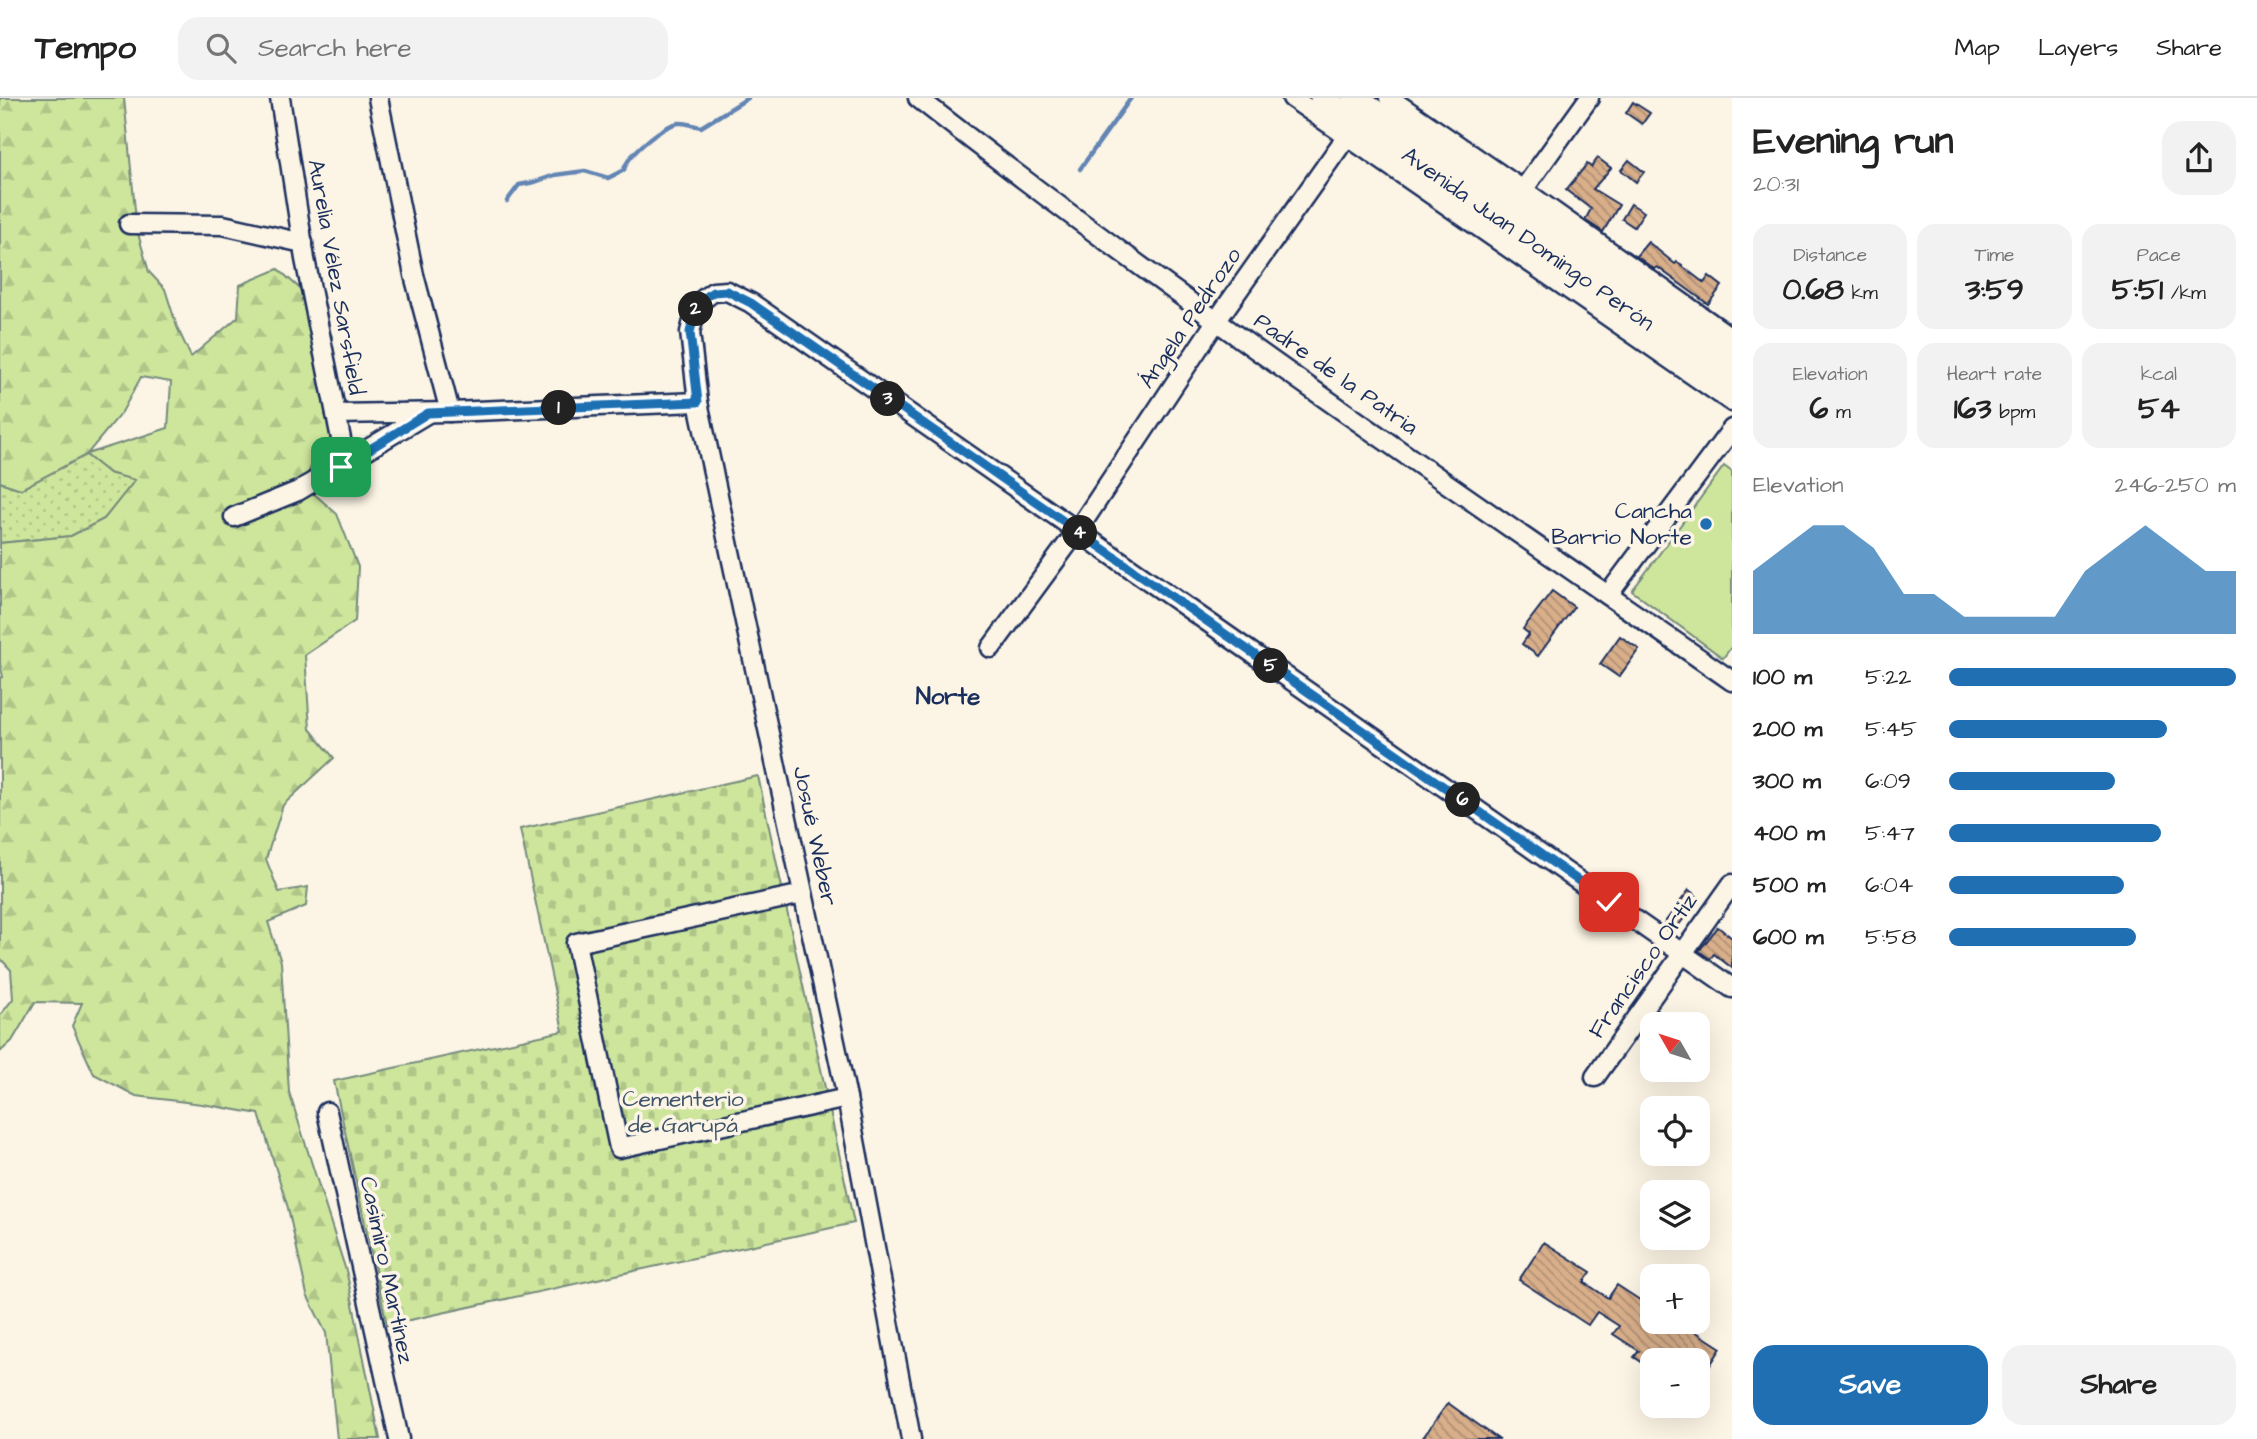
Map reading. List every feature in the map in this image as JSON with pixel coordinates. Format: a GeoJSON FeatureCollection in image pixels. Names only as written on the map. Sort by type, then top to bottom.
{"type":"FeatureCollection","features":[{"type":"Feature","properties":{"kind":"main road","name":"Avenida Juan Domingo Perón"},"geometry":{"type":"LineString","coordinates":[[1322,98],[1502,219],[1732,381]]}},
{"type":"Feature","properties":{"kind":"main road","name":"Avenida Juan Domingo Perón"},"geometry":{"type":"LineString","coordinates":[[1355,98],[1732,358]]}},
{"type":"Feature","properties":{"kind":"street","name":"Aurelia Vélez Sarsfield"},"geometry":{"type":"LineString","coordinates":[[279,98],[303,243],[345,464]]}},
{"type":"Feature","properties":{"kind":"street"},"geometry":{"type":"LineString","coordinates":[[378,98],[414,275],[450,412]]}},
{"type":"Feature","properties":{"kind":"street","name":"Padre de la Patria"},"geometry":{"type":"LineString","coordinates":[[918,98],[1039,193],[1732,681]]}},
{"type":"Feature","properties":{"kind":"street"},"geometry":{"type":"LineString","coordinates":[[1292,98],[1732,402]]}},
{"type":"Feature","properties":{"kind":"street"},"geometry":{"type":"LineString","coordinates":[[1389,98],[1732,338]]}},
{"type":"Feature","properties":{"kind":"street"},"geometry":{"type":"LineString","coordinates":[[1523,190],[1589,98]]}},
{"type":"Feature","properties":{"kind":"street","name":"Ángela Pedrozo"},"geometry":{"type":"LineString","coordinates":[[991,648],[1077,531],[1217,320],[1347,136]]}},
{"type":"Feature","properties":{"kind":"street"},"geometry":{"type":"LineString","coordinates":[[129,224],[223,225],[303,243]]}},
{"type":"Feature","properties":{"kind":"street","name":"Josué Weber"},"geometry":{"type":"LineString","coordinates":[[911,1439],[847,1098],[698,402],[690,332],[698,303],[713,292],[727,291],[751,303],[1077,531]]}},
{"type":"Feature","properties":{"kind":"street"},"geometry":{"type":"LineString","coordinates":[[336,414],[698,402]]}},
{"type":"Feature","properties":{"kind":"street"},"geometry":{"type":"LineString","coordinates":[[234,517],[298,491],[428,413]]}},
{"type":"Feature","properties":{"kind":"street"},"geometry":{"type":"LineString","coordinates":[[1608,595],[1732,429]]}},
{"type":"Feature","properties":{"kind":"street"},"geometry":{"type":"LineString","coordinates":[[1077,531],[1732,988]]}},
{"type":"Feature","properties":{"kind":"street","name":"Francisco Ortiz"},"geometry":{"type":"LineString","coordinates":[[1595,1077],[1732,884]]}},
{"type":"Feature","properties":{"kind":"street"},"geometry":{"type":"LineString","coordinates":[[803,894],[576,943],[613,1121],[619,1148],[847,1098]]}},
{"type":"Feature","properties":{"kind":"street","name":"Casimiro Martínez"},"geometry":{"type":"LineString","coordinates":[[327,1112],[399,1439]]}},
{"type":"Feature","properties":{"kind":"green space"},"geometry":{"type":"Polygon","coordinates":[[[0,98],[124,98],[137,230],[149,272],[165,289],[177,327],[191,357],[238,317],[240,285],[278,269],[307,295],[332,336],[328,384],[347,403],[346,448],[317,454],[303,484],[337,514],[358,567],[355,621],[305,655],[310,729],[334,758],[283,805],[266,859],[279,892],[308,887],[306,906],[268,922],[281,962],[289,1092],[347,1274],[380,1439],[337,1439],[326,1333],[307,1295],[288,1208],[259,1114],[136,1096],[94,1074],[72,1026],[82,1003],[35,1002],[12,1041],[0,1052],[0,1015],[13,999],[11,970],[0,958],[0,678],[3,677],[0,664],[0,543],[71,536],[104,519],[135,480],[109,473],[86,455],[21,489],[0,482],[0,98]],[[141,377],[122,412],[87,454],[168,428],[171,382],[141,377]]]}},
{"type":"Feature","properties":{"kind":"green space"},"geometry":{"type":"Polygon","coordinates":[[[86,454],[109,473],[136,480],[104,519],[71,536],[0,543],[0,482],[21,489],[86,454]]]}},
{"type":"Feature","properties":{"kind":"green space","name":"Cancha Barrio Norte"},"geometry":{"type":"Polygon","coordinates":[[[1724,466],[1732,472],[1732,646],[1723,658],[1632,591],[1724,466]]]}},
{"type":"Feature","properties":{"kind":"green space","name":"Cementerio de Garupá"},"geometry":{"type":"Polygon","coordinates":[[[758,776],[854,1223],[387,1325],[334,1081],[563,1031],[520,829],[758,776]]]}},
{"type":"Feature","properties":{"kind":"building"},"geometry":{"type":"Polygon","coordinates":[[[1633,102],[1650,113],[1642,124],[1626,113],[1633,102]]]}},
{"type":"Feature","properties":{"kind":"building"},"geometry":{"type":"Polygon","coordinates":[[[1598,158],[1611,168],[1593,189],[1619,205],[1603,232],[1585,220],[1591,209],[1566,190],[1587,164],[1591,167],[1598,158]]]}},
{"type":"Feature","properties":{"kind":"building"},"geometry":{"type":"Polygon","coordinates":[[[1629,160],[1644,172],[1636,182],[1621,170],[1629,160]]]}},
{"type":"Feature","properties":{"kind":"building"},"geometry":{"type":"Polygon","coordinates":[[[1631,204],[1644,212],[1634,227],[1622,219],[1631,204]]]}},
{"type":"Feature","properties":{"kind":"building"},"geometry":{"type":"Polygon","coordinates":[[[1648,242],[1704,283],[1709,276],[1722,286],[1708,304],[1657,267],[1654,269],[1636,256],[1648,242]]]}},
{"type":"Feature","properties":{"kind":"building"},"geometry":{"type":"Polygon","coordinates":[[[1552,591],[1574,607],[1538,656],[1522,644],[1529,634],[1523,629],[1552,591]]]}},
{"type":"Feature","properties":{"kind":"building"},"geometry":{"type":"Polygon","coordinates":[[[1620,636],[1639,649],[1619,677],[1600,664],[1620,636]]]}},
{"type":"Feature","properties":{"kind":"building"},"geometry":{"type":"Polygon","coordinates":[[[1689,890],[1699,898],[1675,930],[1665,922],[1689,890]]]}},
{"type":"Feature","properties":{"kind":"building"},"geometry":{"type":"Polygon","coordinates":[[[1718,927],[1732,938],[1732,968],[1714,954],[1710,959],[1699,951],[1718,927]]]}},
{"type":"Feature","properties":{"kind":"building"},"geometry":{"type":"Polygon","coordinates":[[[1544,1242],[1591,1272],[1584,1282],[1608,1298],[1617,1285],[1640,1300],[1640,1334],[1699,1334],[1721,1348],[1710,1365],[1710,1348],[1640,1348],[1640,1361],[1634,1357],[1639,1351],[1613,1334],[1619,1326],[1597,1312],[1588,1325],[1519,1280],[1544,1242]]]}},
{"type":"Feature","properties":{"kind":"building"},"geometry":{"type":"Polygon","coordinates":[[[1448,1403],[1498,1439],[1422,1439],[1448,1403]]]}},
{"type":"Feature","properties":{"kind":"waterway"},"geometry":{"type":"LineString","coordinates":[[507,201],[519,185],[555,175],[585,171],[608,178],[624,170],[639,149],[664,129],[682,123],[701,127],[748,98]]}},
{"type":"Feature","properties":{"kind":"waterway"},"geometry":{"type":"LineString","coordinates":[[1080,169],[1131,98]]}},
{"type":"Feature","properties":{"kind":"place","name":"Cancha Barrio Norte"},"geometry":{"type":"Point","coordinates":[1706,524]}},
{"type":"Feature","properties":{"kind":"district","name":"Norte"},"geometry":{"type":"Point","coordinates":[948,697]}},
{"type":"Feature","properties":{"kind":"route"},"geometry":{"type":"LineString","coordinates":[[341,467],[428,413],[698,402],[690,332],[698,303],[713,292],[727,291],[751,303],[1609,902]]}}]}
